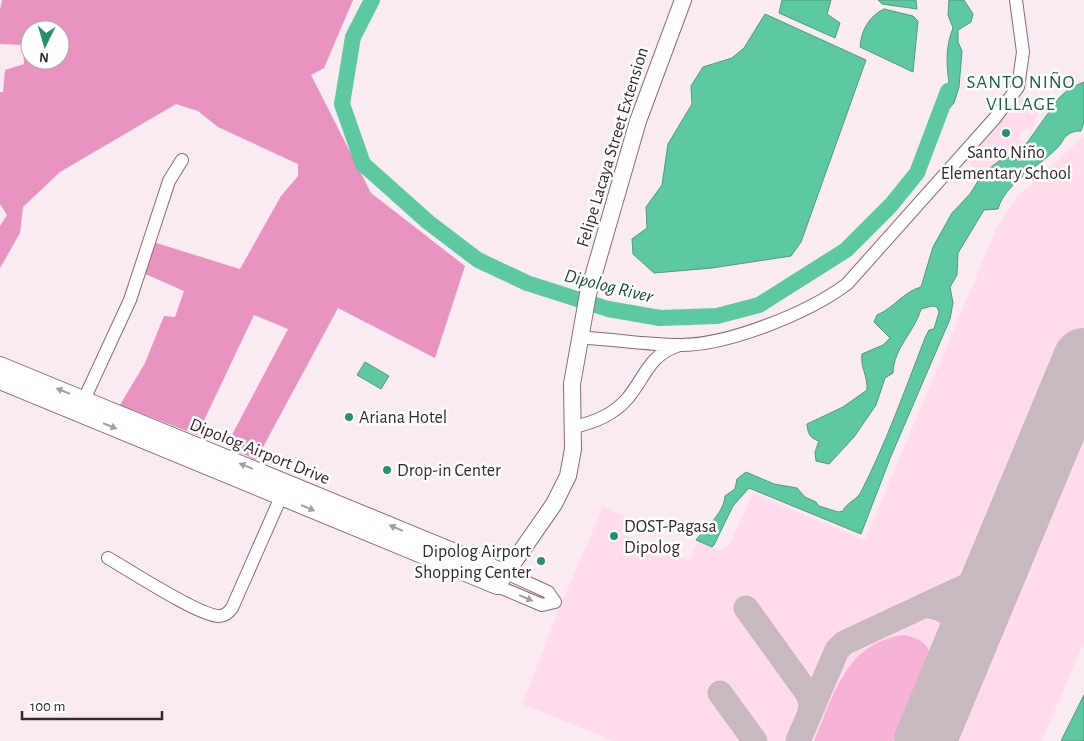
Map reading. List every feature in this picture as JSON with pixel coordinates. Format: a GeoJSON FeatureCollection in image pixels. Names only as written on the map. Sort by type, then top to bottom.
{"type":"FeatureCollection","features":[{"type":"Feature","properties":{"kind":"main road","name":"Felipe Lacaya Street Extension"},"geometry":{"type":"LineString","coordinates":[[502,580],[562,490],[572,456],[572,384],[588,294],[638,122],[683,0]]}},
{"type":"Feature","properties":{"kind":"main road","name":"Dipolog Airport Drive"},"geometry":{"type":"LineString","coordinates":[[0,365],[81,406],[502,580]]}},
{"type":"Feature","properties":{"kind":"main road","name":"Dipolog Airport Drive"},"geometry":{"type":"LineString","coordinates":[[0,380],[81,406]]}},
{"type":"Feature","properties":{"kind":"street"},"geometry":{"type":"LineString","coordinates":[[573,427],[588,424],[612,413],[628,398],[645,370],[663,351],[681,345],[720,339],[798,312],[835,293],[862,269],[994,118],[1018,87],[1023,52],[1016,0]]}},
{"type":"Feature","properties":{"kind":"street"},"geometry":{"type":"LineString","coordinates":[[81,406],[130,300],[169,181],[182,160]]}},
{"type":"Feature","properties":{"kind":"street"},"geometry":{"type":"LineString","coordinates":[[588,338],[681,345]]}},
{"type":"Feature","properties":{"kind":"street"},"geometry":{"type":"LineString","coordinates":[[108,558],[181,600],[208,613],[219,616],[232,608],[284,490]]}},
{"type":"Feature","properties":{"kind":"shaded area"},"geometry":{"type":"Polygon","coordinates":[[[2,0],[353,0],[324,68],[311,75],[371,193],[465,266],[435,358],[338,308],[256,460],[226,446],[288,329],[254,315],[197,435],[120,405],[145,363],[164,316],[175,317],[184,291],[143,273],[153,242],[240,269],[281,196],[298,176],[298,164],[218,127],[198,111],[176,104],[60,172],[23,207],[20,233],[0,268],[0,226],[7,215],[0,204],[0,92],[3,92],[5,70],[20,65],[20,70],[70,70],[70,20],[20,20],[20,45],[0,44],[0,10],[2,0]]]}},
{"type":"Feature","properties":{"kind":"shaded area"},"geometry":{"type":"Polygon","coordinates":[[[782,0],[831,0],[827,14],[840,23],[835,38],[779,13],[782,0]]]}},
{"type":"Feature","properties":{"kind":"shaded area"},"geometry":{"type":"Polygon","coordinates":[[[878,0],[916,0],[917,9],[882,4],[878,0]]]}},
{"type":"Feature","properties":{"kind":"shaded area"},"geometry":{"type":"Polygon","coordinates":[[[949,0],[964,0],[973,14],[971,22],[958,30],[958,42],[962,51],[959,87],[954,103],[946,112],[937,112],[941,91],[949,82],[947,55],[953,28],[948,15],[949,0]]]}},
{"type":"Feature","properties":{"kind":"shaded area"},"geometry":{"type":"Polygon","coordinates":[[[884,9],[913,16],[918,21],[913,72],[860,47],[862,35],[870,20],[884,9]]]}},
{"type":"Feature","properties":{"kind":"shaded area"},"geometry":{"type":"Polygon","coordinates":[[[765,14],[866,60],[801,242],[791,256],[712,268],[654,273],[633,254],[632,239],[647,228],[646,207],[662,185],[668,144],[692,104],[691,86],[703,67],[732,58],[744,48],[765,14]]]}},
{"type":"Feature","properties":{"kind":"shaded area"},"geometry":{"type":"Polygon","coordinates":[[[1084,82],[1084,122],[1081,131],[1073,132],[1066,136],[1050,155],[1015,183],[1002,200],[998,209],[984,210],[958,253],[957,275],[950,287],[953,303],[950,319],[891,456],[861,534],[749,488],[733,506],[712,547],[696,540],[718,514],[725,496],[735,489],[737,479],[746,472],[774,484],[797,488],[805,497],[816,502],[819,506],[838,512],[843,511],[859,495],[903,397],[925,338],[929,330],[934,329],[939,312],[937,307],[932,306],[921,309],[918,318],[900,348],[893,373],[885,378],[876,405],[854,437],[829,464],[816,461],[815,452],[819,441],[810,435],[807,424],[843,407],[867,390],[862,354],[883,345],[890,338],[874,322],[877,315],[909,292],[921,287],[933,247],[952,213],[970,194],[983,173],[1006,156],[1014,161],[1059,98],[1070,88],[1084,82]]]}},
{"type":"Feature","properties":{"kind":"shaded area","name":"Santo Niño Elementary School"},"geometry":{"type":"Polygon","coordinates":[[[1021,97],[1041,106],[1032,129],[1026,127],[1018,137],[1026,145],[1013,160],[1006,155],[999,162],[980,172],[967,162],[1021,97]]]}},
{"type":"Feature","properties":{"kind":"shaded area"},"geometry":{"type":"Polygon","coordinates":[[[1084,136],[1084,642],[1042,741],[614,741],[522,704],[561,604],[603,507],[627,517],[621,533],[689,561],[698,542],[719,551],[729,546],[753,493],[865,540],[997,227],[1018,196],[1084,136]]]}},
{"type":"Feature","properties":{"kind":"shaded area"},"geometry":{"type":"Polygon","coordinates":[[[365,362],[389,376],[381,389],[357,375],[365,362]]]}},
{"type":"Feature","properties":{"kind":"shaded area"},"geometry":{"type":"Polygon","coordinates":[[[904,635],[920,640],[926,645],[930,653],[893,741],[814,741],[836,689],[855,659],[868,648],[884,640],[904,635]]]}},
{"type":"Feature","properties":{"kind":"shaded area"},"geometry":{"type":"Polygon","coordinates":[[[1084,695],[1084,741],[1061,741],[1084,695]]]}},
{"type":"Feature","properties":{"kind":"waterway","name":"Dipolog River"},"geometry":{"type":"LineString","coordinates":[[372,0],[353,37],[342,104],[363,164],[428,222],[478,260],[527,283],[608,309],[660,318],[717,316],[759,305],[846,250],[891,205],[917,173],[948,91]]}},
{"type":"Feature","properties":{"kind":"taxiway"},"geometry":{"type":"LineString","coordinates":[[798,741],[837,650],[844,643],[979,580],[1002,557]]}},
{"type":"Feature","properties":{"kind":"taxiway"},"geometry":{"type":"LineString","coordinates":[[924,605],[940,609],[956,620],[966,641]]}},
{"type":"Feature","properties":{"kind":"taxiway"},"geometry":{"type":"LineString","coordinates":[[746,608],[808,694],[811,704],[810,713]]}},
{"type":"Feature","properties":{"kind":"taxiway"},"geometry":{"type":"LineString","coordinates":[[720,693],[755,741]]}},
{"type":"Feature","properties":{"kind":"runway"},"geometry":{"type":"LineString","coordinates":[[925,741],[1084,359]]}},
{"type":"Feature","properties":{"kind":"place","name":"Santo Niño Elementary School"},"geometry":{"type":"Point","coordinates":[1006,133]}},
{"type":"Feature","properties":{"kind":"place","name":"Ariana Hotel"},"geometry":{"type":"Point","coordinates":[349,417]}},
{"type":"Feature","properties":{"kind":"place","name":"Drop-in Center"},"geometry":{"type":"Point","coordinates":[387,470]}},
{"type":"Feature","properties":{"kind":"place","name":"DOST-Pagasa Dipolog"},"geometry":{"type":"Point","coordinates":[614,536]}},
{"type":"Feature","properties":{"kind":"place","name":"Dipolog Airport Shopping Center"},"geometry":{"type":"Point","coordinates":[541,561]}},
{"type":"Feature","properties":{"kind":"district","name":"SANTO NIÑO VILLAGE"},"geometry":{"type":"Point","coordinates":[1021,92]}}]}
